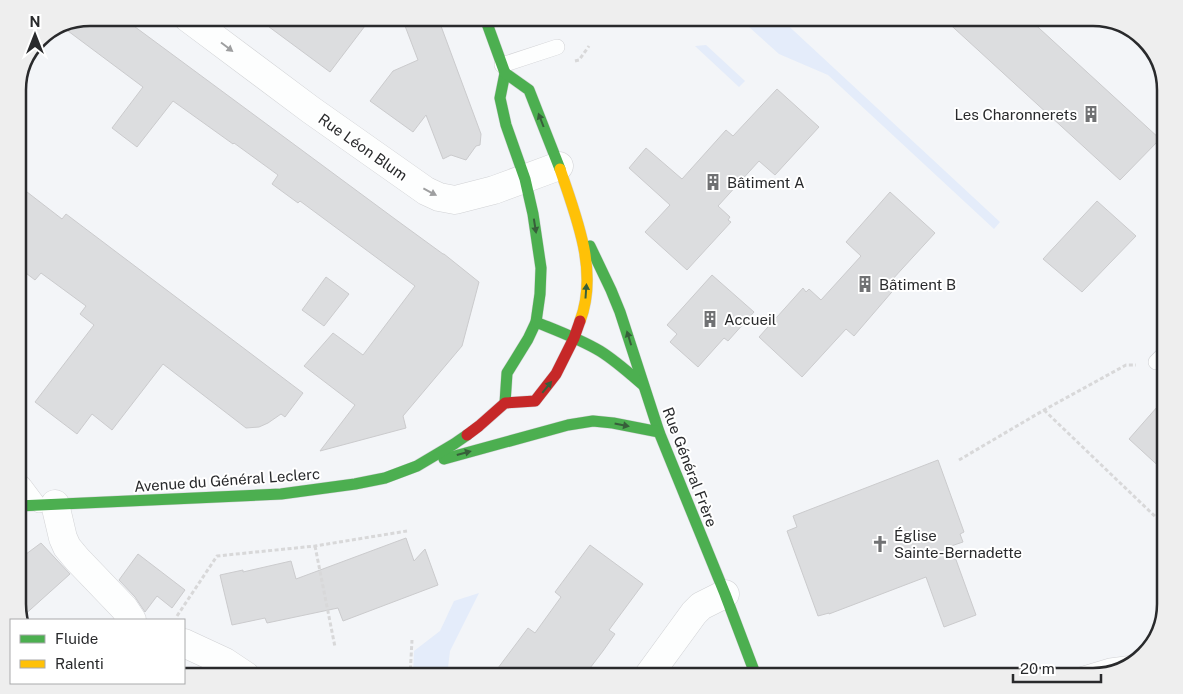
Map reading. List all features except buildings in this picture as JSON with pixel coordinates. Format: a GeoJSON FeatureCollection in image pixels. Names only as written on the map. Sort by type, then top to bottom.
{"type":"FeatureCollection","features":[{"type":"Feature","properties":{"kind":"main road"},"geometry":{"type":"LineString","coordinates":[[488,26],[503,69],[500,98],[506,125],[524,179],[533,214],[541,268],[536,322],[508,373],[505,403],[535,401],[556,374],[574,338],[585,309],[586,263],[583,239],[576,217],[559,166],[529,90],[503,69]]}},
{"type":"Feature","properties":{"kind":"main road","name":"Rue Général Frère"},"geometry":{"type":"LineString","coordinates":[[576,217],[620,312],[659,432],[753,668]]}},
{"type":"Feature","properties":{"kind":"main road"},"geometry":{"type":"LineString","coordinates":[[536,322],[600,351],[619,364],[643,385]]}},
{"type":"Feature","properties":{"kind":"main road","name":"Avenue du Général Leclerc"},"geometry":{"type":"LineString","coordinates":[[26,505],[281,494],[385,478],[417,466],[454,444],[479,426],[505,403]]}},
{"type":"Feature","properties":{"kind":"main road"},"geometry":{"type":"LineString","coordinates":[[417,466],[568,425],[593,421],[659,432]]}},
{"type":"Feature","properties":{"kind":"street","name":"Rue Léon Blum"},"geometry":{"type":"LineString","coordinates":[[199,26],[312,110],[426,191],[439,197],[455,200],[494,190],[559,166]]}},
{"type":"Feature","properties":{"kind":"street"},"geometry":{"type":"LineString","coordinates":[[47,504],[67,547],[124,608],[131,619]]}},
{"type":"Feature","properties":{"kind":"street"},"geometry":{"type":"LineString","coordinates":[[654,668],[700,606],[725,594]]}},
{"type":"Feature","properties":{"kind":"street"},"geometry":{"type":"LineString","coordinates":[[185,643],[234,668]]}},
{"type":"Feature","properties":{"kind":"lane"},"geometry":{"type":"LineString","coordinates":[[503,69],[557,47]]}},
{"type":"Feature","properties":{"kind":"lane"},"geometry":{"type":"LineString","coordinates":[[26,487],[47,504]]}},
{"type":"Feature","properties":{"kind":"path"},"geometry":{"type":"LineString","coordinates":[[959,460],[1126,365],[1157,359]]}},
{"type":"Feature","properties":{"kind":"path"},"geometry":{"type":"LineString","coordinates":[[1044,410],[1157,518]]}},
{"type":"Feature","properties":{"kind":"path"},"geometry":{"type":"LineString","coordinates":[[175,619],[217,556],[315,546],[407,531]]}},
{"type":"Feature","properties":{"kind":"path"},"geometry":{"type":"LineString","coordinates":[[315,546],[335,647]]}},
{"type":"Feature","properties":{"kind":"path"},"geometry":{"type":"LineString","coordinates":[[410,668],[412,640]]}},
{"type":"Feature","properties":{"kind":"shaded area"},"geometry":{"type":"Polygon","coordinates":[[[748,26],[789,26],[1000,222],[994,229],[828,75],[779,54],[748,26]]]}},
{"type":"Feature","properties":{"kind":"shaded area"},"geometry":{"type":"Polygon","coordinates":[[[706,45],[745,81],[739,87],[695,46],[706,45]]]}},
{"type":"Feature","properties":{"kind":"shaded area"},"geometry":{"type":"Polygon","coordinates":[[[479,593],[450,651],[448,668],[413,668],[414,651],[440,631],[454,601],[479,593]]]}},
{"type":"Feature","properties":{"kind":"traffic: fast"},"geometry":{"type":"LineString","coordinates":[[488,26],[505,73],[500,98],[506,125],[525,179],[533,214],[541,268],[536,322],[507,373],[505,403]]}},
{"type":"Feature","properties":{"kind":"traffic: fast"},"geometry":{"type":"LineString","coordinates":[[505,73],[529,90],[560,169]]}},
{"type":"Feature","properties":{"kind":"traffic: fast"},"geometry":{"type":"LineString","coordinates":[[590,246],[620,312],[659,432],[753,668]]}},
{"type":"Feature","properties":{"kind":"traffic: fast"},"geometry":{"type":"LineString","coordinates":[[536,322],[600,351],[643,385]]}},
{"type":"Feature","properties":{"kind":"traffic: fast"},"geometry":{"type":"LineString","coordinates":[[444,459],[568,425],[593,421],[659,432]]}},
{"type":"Feature","properties":{"kind":"traffic: fast"},"geometry":{"type":"LineString","coordinates":[[26,506],[281,494],[355,484],[385,478],[417,466],[467,435]]}},
{"type":"Feature","properties":{"kind":"traffic: slow"},"geometry":{"type":"LineString","coordinates":[[560,169],[573,206],[586,264],[587,283],[580,321]]}},
{"type":"Feature","properties":{"kind":"traffic: jam"},"geometry":{"type":"LineString","coordinates":[[467,435],[505,403],[535,401],[556,374],[574,338],[580,321]]}},
{"type":"Feature","properties":{"kind":"place","name":"Les Charonnerets"},"geometry":{"type":"Point","coordinates":[1091,114]}},
{"type":"Feature","properties":{"kind":"place","name":"Bâtiment A"},"geometry":{"type":"Point","coordinates":[713,182]}},
{"type":"Feature","properties":{"kind":"place","name":"Bâtiment B"},"geometry":{"type":"Point","coordinates":[865,284]}},
{"type":"Feature","properties":{"kind":"place","name":"Accueil"},"geometry":{"type":"Point","coordinates":[710,319]}},
{"type":"Feature","properties":{"kind":"place","name":"Église Sainte-Bernadette"},"geometry":{"type":"Point","coordinates":[880,544]}}]}
